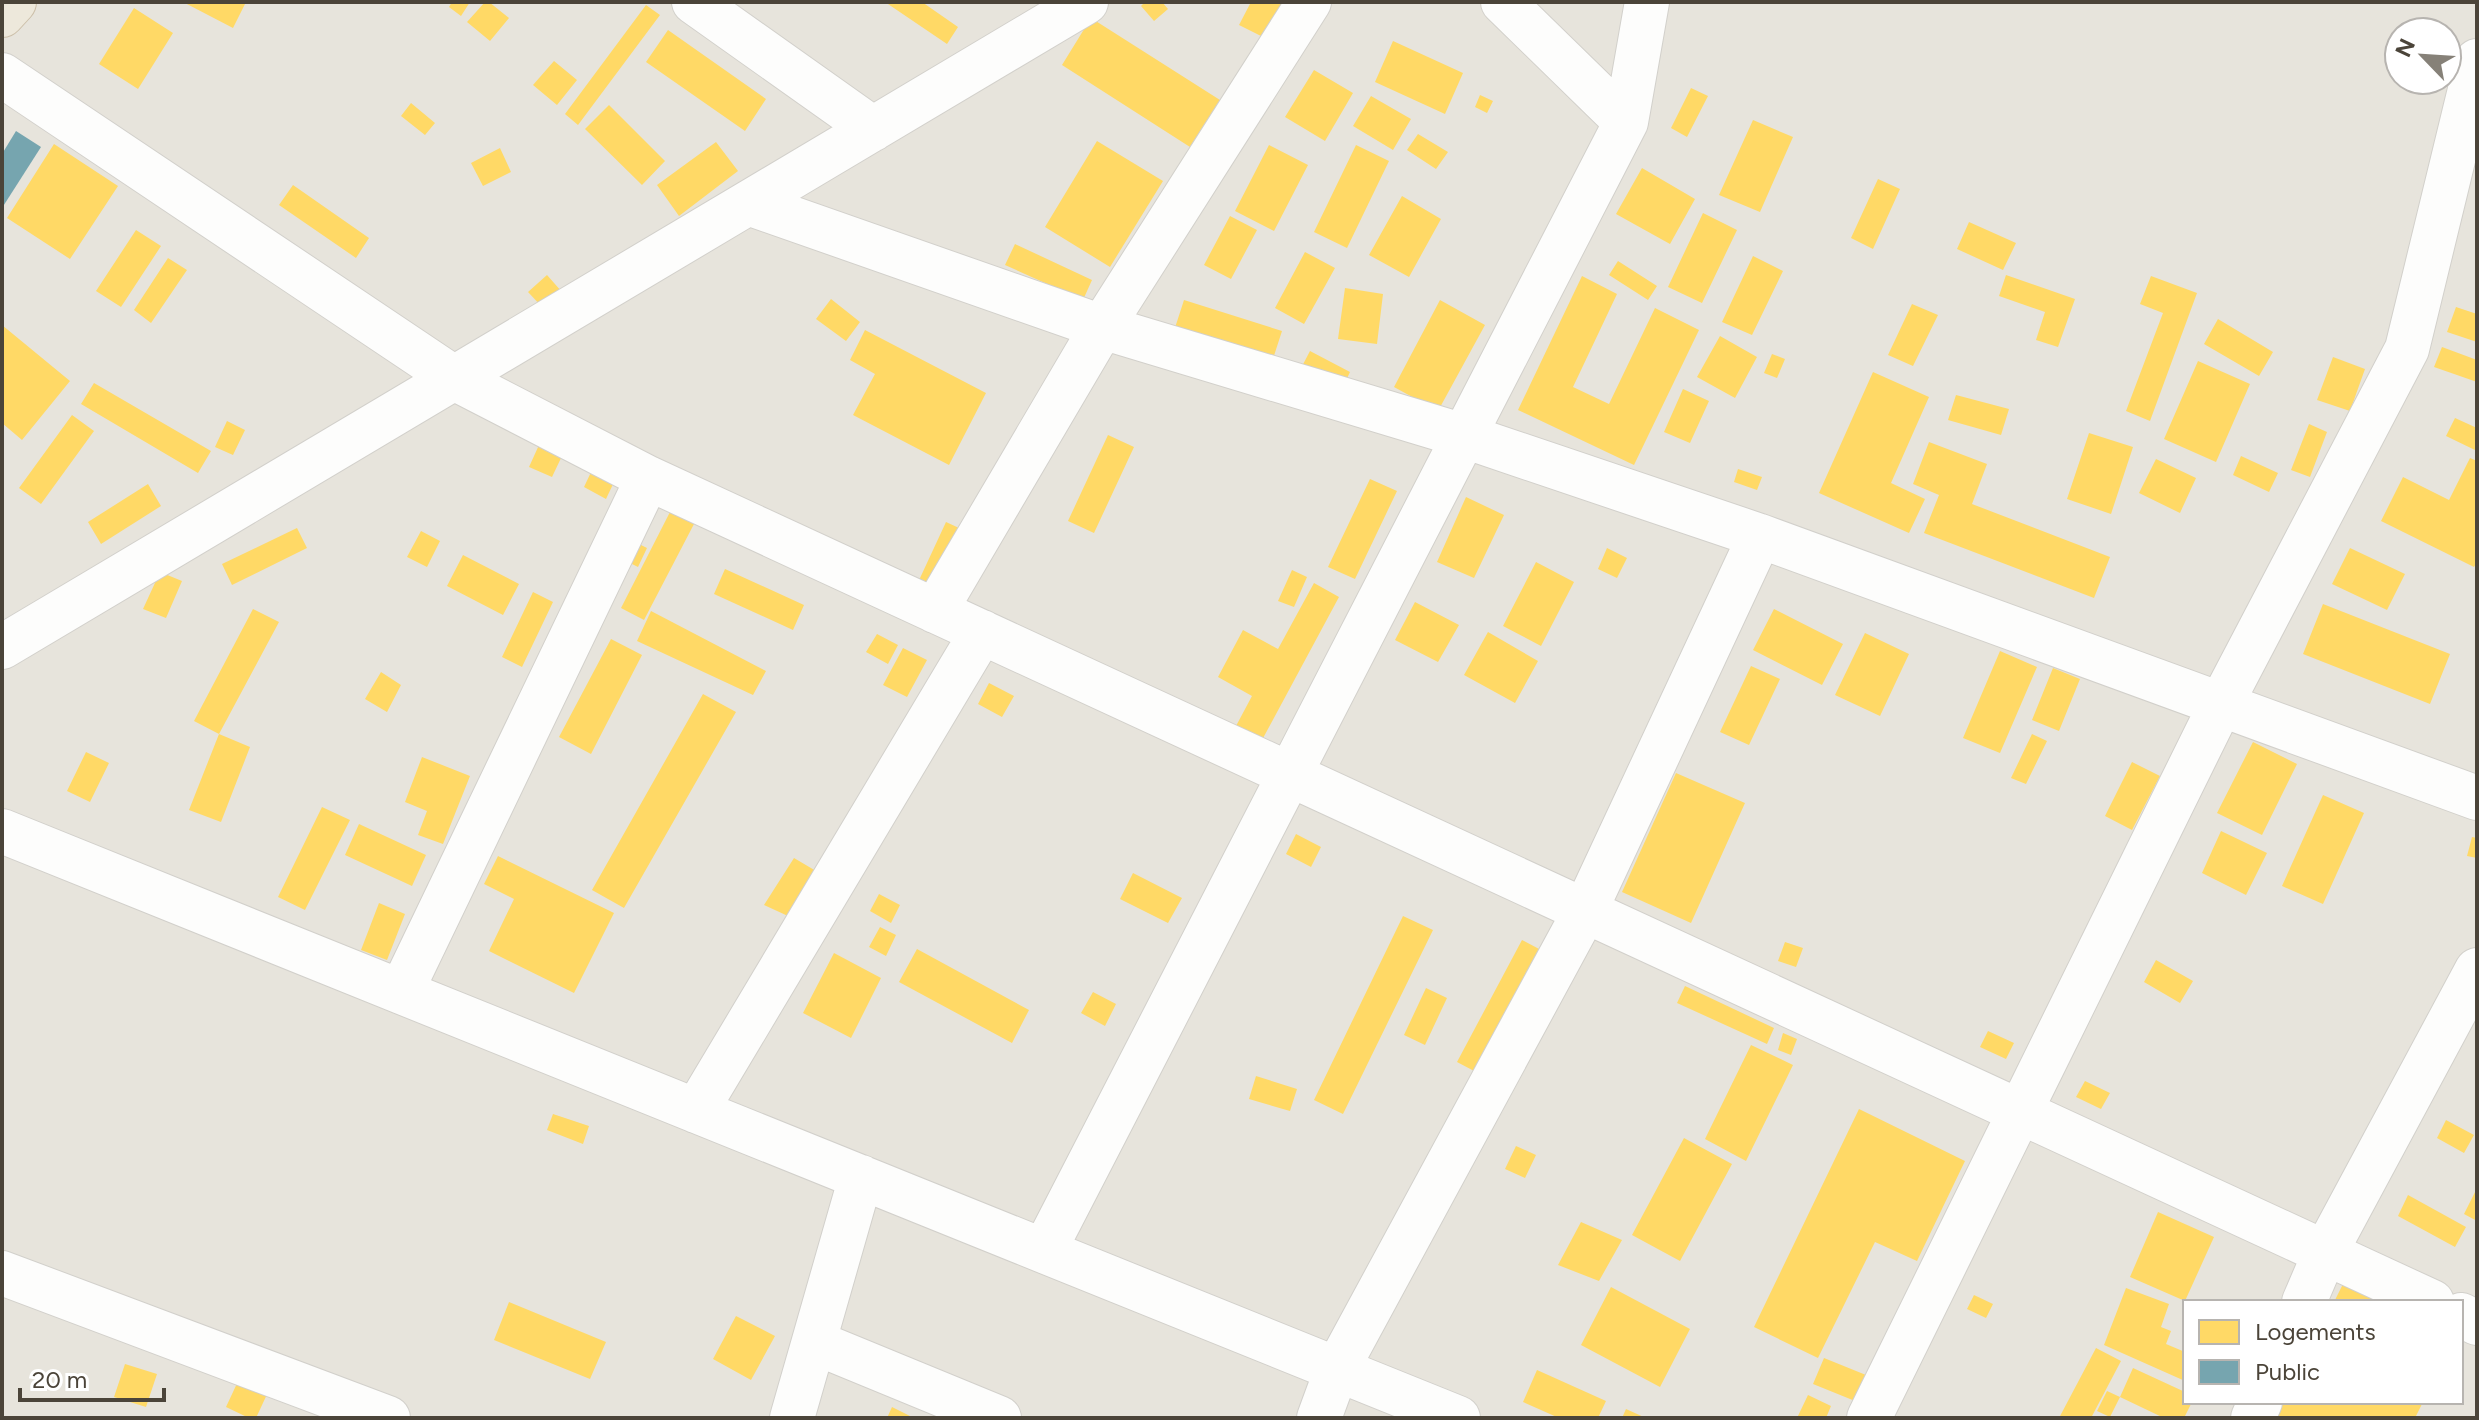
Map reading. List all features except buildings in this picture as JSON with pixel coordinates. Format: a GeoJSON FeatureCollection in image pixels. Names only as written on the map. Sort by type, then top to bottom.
{"type":"FeatureCollection","features":[{"type":"Feature","properties":{"kind":"highway"},"geometry":{"type":"LineString","coordinates":[[2,15],[14,2]]}},
{"type":"Feature","properties":{"kind":"street"},"geometry":{"type":"LineString","coordinates":[[694,2],[873,129]]}},
{"type":"Feature","properties":{"kind":"street"},"geometry":{"type":"LineString","coordinates":[[2,647],[1086,2]]}},
{"type":"Feature","properties":{"kind":"street"},"geometry":{"type":"LineString","coordinates":[[935,611],[1102,327],[1309,2]]}},
{"type":"Feature","properties":{"kind":"street"},"geometry":{"type":"LineString","coordinates":[[1503,2],[1626,122]]}},
{"type":"Feature","properties":{"kind":"street"},"geometry":{"type":"LineString","coordinates":[[1044,1251],[1626,122],[1647,2]]}},
{"type":"Feature","properties":{"kind":"street"},"geometry":{"type":"LineString","coordinates":[[1869,1418],[2221,704],[2407,349],[2477,61]]}},
{"type":"Feature","properties":{"kind":"street"},"geometry":{"type":"LineString","coordinates":[[2,75],[454,378],[648,478],[2428,1300]]}},
{"type":"Feature","properties":{"kind":"street"},"geometry":{"type":"LineString","coordinates":[[748,203],[1102,327],[1464,436],[1760,536],[2477,798]]}},
{"type":"Feature","properties":{"kind":"street"},"geometry":{"type":"LineString","coordinates":[[401,992],[648,478]]}},
{"type":"Feature","properties":{"kind":"street"},"geometry":{"type":"LineString","coordinates":[[1319,1418],[1337,1369],[1585,911],[1760,536]]}},
{"type":"Feature","properties":{"kind":"street"},"geometry":{"type":"LineString","coordinates":[[696,1111],[982,632]]}},
{"type":"Feature","properties":{"kind":"street"},"geometry":{"type":"LineString","coordinates":[[2,831],[1458,1418]]}},
{"type":"Feature","properties":{"kind":"street"},"geometry":{"type":"LineString","coordinates":[[2305,1300],[2325,1253],[2477,970]]}},
{"type":"Feature","properties":{"kind":"street"},"geometry":{"type":"LineString","coordinates":[[792,1418],[861,1177]]}},
{"type":"Feature","properties":{"kind":"street"},"geometry":{"type":"LineString","coordinates":[[2,1273],[388,1418]]}},
{"type":"Feature","properties":{"kind":"street"},"geometry":{"type":"LineString","coordinates":[[814,1342],[999,1418]]}},
{"type":"Feature","properties":{"kind":"shaded area"},"geometry":{"type":"Polygon","coordinates":[[[2,2],[2477,2],[2477,1418],[2,1418],[2,2]]]}}]}
